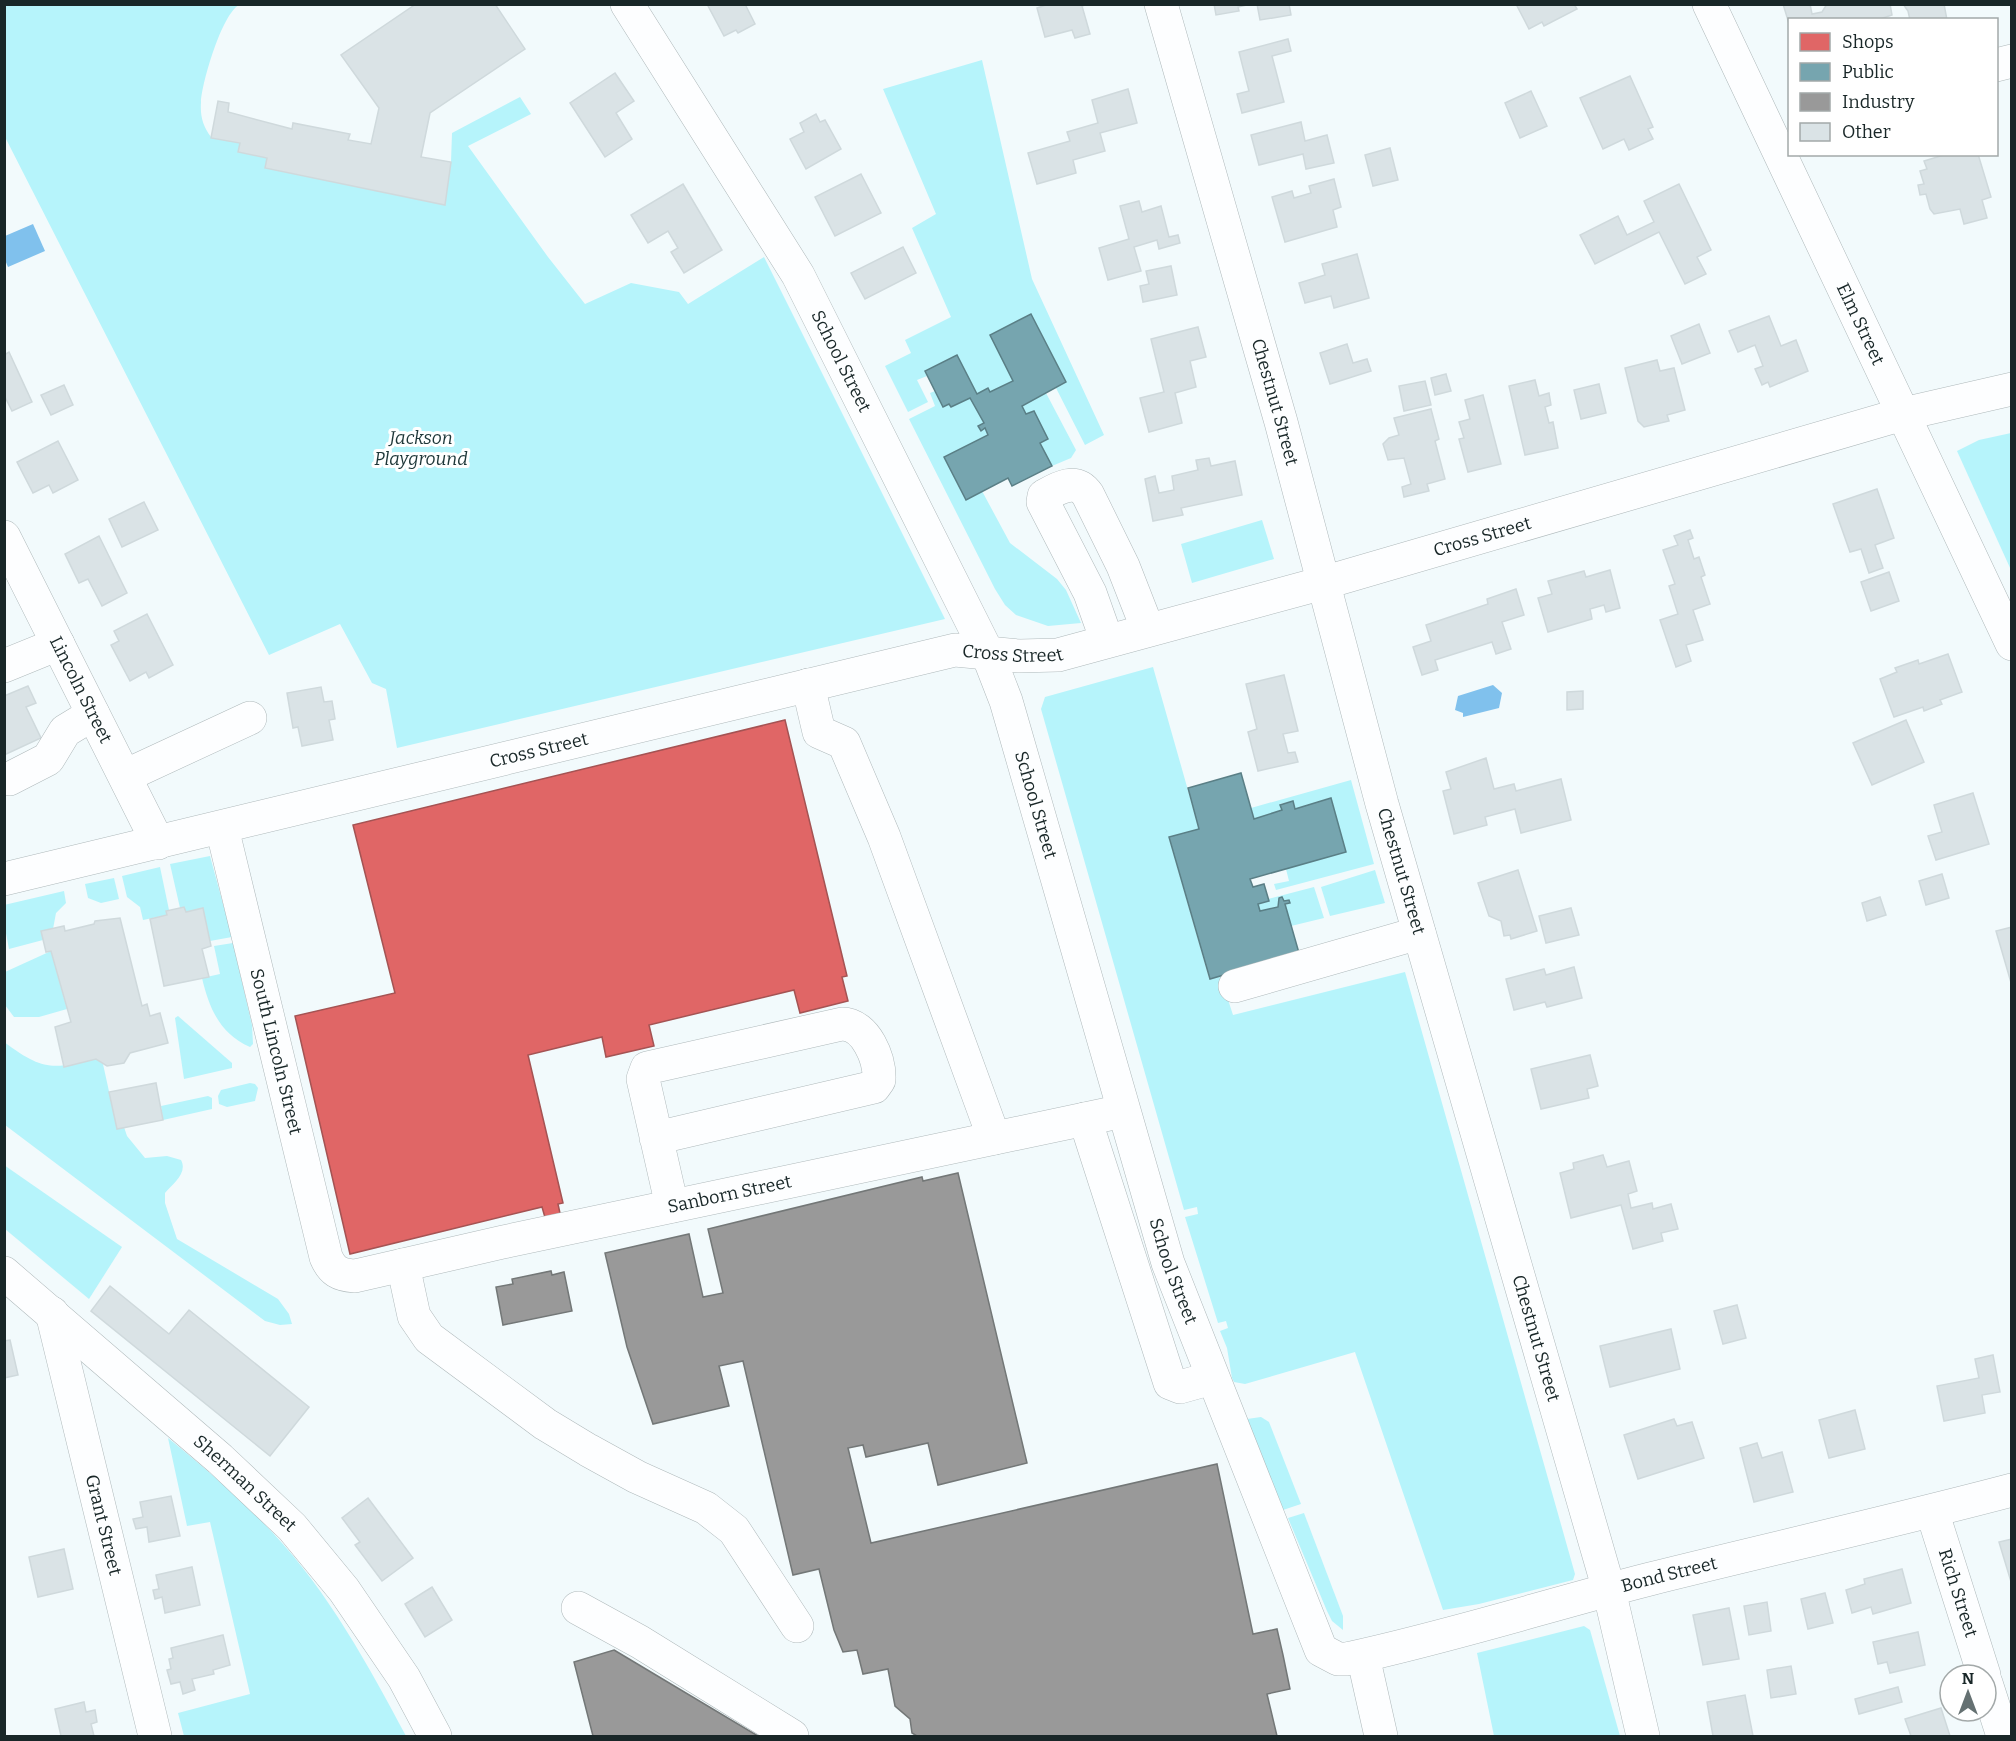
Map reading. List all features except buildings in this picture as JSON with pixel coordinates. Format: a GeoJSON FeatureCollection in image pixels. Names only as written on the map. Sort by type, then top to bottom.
{"type":"FeatureCollection","features":[{"type":"Feature","properties":{"kind":"street","name":"School Street"},"geometry":{"type":"LineString","coordinates":[[627,4],[798,275],[987,652],[1006,701],[1168,1263],[1316,1642],[1330,1656]]}},
{"type":"Feature","properties":{"kind":"street","name":"Chestnut Street"},"geometry":{"type":"LineString","coordinates":[[1161,4],[1278,412],[1419,933],[1609,1590],[1643,1737]]}},
{"type":"Feature","properties":{"kind":"street","name":"Elm Street"},"geometry":{"type":"LineString","coordinates":[[1709,4],[1779,124],[1788,145]]}},
{"type":"Feature","properties":{"kind":"street","name":"Elm Street"},"geometry":{"type":"LineString","coordinates":[[1793,156],[1903,414],[2012,644]]}},
{"type":"Feature","properties":{"kind":"street","name":"Cross Street"},"geometry":{"type":"LineString","coordinates":[[4,879],[955,650],[1019,656],[1058,655],[1323,582],[1903,414],[2012,389]]}},
{"type":"Feature","properties":{"kind":"street"},"geometry":{"type":"LineString","coordinates":[[1107,641],[1090,593],[1043,502],[1044,496],[1068,485],[1081,487],[1088,495],[1123,566],[1148,630]]}},
{"type":"Feature","properties":{"kind":"street","name":"Lincoln Street"},"geometry":{"type":"LineString","coordinates":[[4,537],[158,843]]}},
{"type":"Feature","properties":{"kind":"street"},"geometry":{"type":"LineString","coordinates":[[4,666],[58,644]]}},
{"type":"Feature","properties":{"kind":"street"},"geometry":{"type":"LineString","coordinates":[[808,685],[819,732],[844,742],[871,804],[994,1138]]}},
{"type":"Feature","properties":{"kind":"street"},"geometry":{"type":"LineString","coordinates":[[9,779],[48,759],[65,731],[93,714]]}},
{"type":"Feature","properties":{"kind":"street"},"geometry":{"type":"LineString","coordinates":[[125,776],[250,718]]}},
{"type":"Feature","properties":{"kind":"street","name":"South Lincoln Street"},"geometry":{"type":"LineString","coordinates":[[222,828],[326,1257],[337,1273]]}},
{"type":"Feature","properties":{"kind":"street"},"geometry":{"type":"LineString","coordinates":[[1235,986],[1419,933]]}},
{"type":"Feature","properties":{"kind":"street"},"geometry":{"type":"LineString","coordinates":[[656,1138],[874,1087],[879,1080],[877,1058],[857,1028],[850,1024],[842,1024],[647,1068],[642,1079],[672,1206]]}},
{"type":"Feature","properties":{"kind":"street","name":"Sanborn Street"},"geometry":{"type":"LineString","coordinates":[[337,1273],[355,1276],[672,1206],[1123,1111]]}},
{"type":"Feature","properties":{"kind":"street"},"geometry":{"type":"LineString","coordinates":[[1085,1119],[1170,1383],[1180,1387],[1212,1378]]}},
{"type":"Feature","properties":{"kind":"street"},"geometry":{"type":"LineString","coordinates":[[403,1265],[414,1316],[429,1338],[545,1424],[637,1476],[706,1508],[735,1530],[797,1626]]}},
{"type":"Feature","properties":{"kind":"street","name":"Sherman Street"},"geometry":{"type":"LineString","coordinates":[[4,1273],[220,1459],[292,1527],[344,1590],[404,1678],[435,1737]]}},
{"type":"Feature","properties":{"kind":"street","name":"Grant Street"},"geometry":{"type":"LineString","coordinates":[[51,1313],[155,1737]]}},
{"type":"Feature","properties":{"kind":"street","name":"Bond Street"},"geometry":{"type":"LineString","coordinates":[[1330,1656],[1338,1659],[1363,1656],[1436,1639],[1609,1590],[2012,1490]]}},
{"type":"Feature","properties":{"kind":"street","name":"Rich Street"},"geometry":{"type":"LineString","coordinates":[[1932,1511],[1980,1663]]}},
{"type":"Feature","properties":{"kind":"street"},"geometry":{"type":"LineString","coordinates":[[578,1608],[640,1642],[792,1737]]}},
{"type":"Feature","properties":{"kind":"street"},"geometry":{"type":"LineString","coordinates":[[1363,1656],[1382,1737]]}},
{"type":"Feature","properties":{"kind":"street"},"geometry":{"type":"LineString","coordinates":[[1998,1721],[2003,1737]]}},
{"type":"Feature","properties":{"kind":"green space","name":"Jackson Playground"},"geometry":{"type":"Polygon","coordinates":[[[5,5],[239,5],[226,21],[220,34],[202,92],[202,117],[211,137],[240,143],[238,152],[267,158],[266,168],[445,205],[451,162],[452,133],[520,97],[531,114],[468,146],[585,304],[631,283],[679,292],[688,304],[764,257],[945,619],[397,748],[386,689],[372,683],[340,624],[269,655],[5,137],[5,5]]]}},
{"type":"Feature","properties":{"kind":"green space"},"geometry":{"type":"Polygon","coordinates":[[[982,60],[1032,279],[1104,435],[1085,445],[1056,388],[1066,382],[1031,314],[990,335],[1013,381],[990,392],[988,388],[977,394],[957,355],[925,371],[927,376],[917,380],[928,402],[908,412],[885,366],[911,353],[905,340],[951,317],[912,228],[936,214],[883,89],[982,60]]]}},
{"type":"Feature","properties":{"kind":"green space"},"geometry":{"type":"Polygon","coordinates":[[[935,391],[951,407],[970,398],[984,423],[981,430],[985,428],[988,435],[945,457],[982,491],[1010,543],[1057,579],[1066,590],[1081,623],[1048,626],[1016,615],[1005,605],[909,419],[935,406],[930,393],[935,391]]]}},
{"type":"Feature","properties":{"kind":"green space"},"geometry":{"type":"Polygon","coordinates":[[[1046,393],[1076,450],[1071,458],[1052,466],[1040,443],[1048,439],[1034,411],[1026,414],[1022,406],[1046,393]]]}},
{"type":"Feature","properties":{"kind":"green space"},"geometry":{"type":"Polygon","coordinates":[[[2012,433],[2011,570],[1957,451],[1979,440],[2012,433]]]}},
{"type":"Feature","properties":{"kind":"green space"},"geometry":{"type":"Polygon","coordinates":[[[1262,520],[1274,559],[1192,583],[1181,544],[1262,520]]]}},
{"type":"Feature","properties":{"kind":"green space"},"geometry":{"type":"Polygon","coordinates":[[[1153,667],[1199,829],[1169,838],[1209,978],[1220,975],[1233,1015],[1405,972],[1575,1574],[1573,1580],[1479,1604],[1443,1610],[1355,1352],[1245,1384],[1234,1382],[1232,1378],[1227,1348],[1220,1331],[1228,1328],[1226,1321],[1218,1323],[1185,1217],[1198,1214],[1197,1207],[1184,1210],[1041,709],[1045,697],[1153,667]]]}},
{"type":"Feature","properties":{"kind":"green space"},"geometry":{"type":"Polygon","coordinates":[[[1351,780],[1374,864],[1276,890],[1274,884],[1289,881],[1286,869],[1346,852],[1330,798],[1295,809],[1293,801],[1280,804],[1282,810],[1254,819],[1251,808],[1351,780]]]}},
{"type":"Feature","properties":{"kind":"green space"},"geometry":{"type":"Polygon","coordinates":[[[210,856],[232,937],[210,941],[203,908],[186,912],[184,907],[180,908],[170,864],[210,856]]]}},
{"type":"Feature","properties":{"kind":"green space"},"geometry":{"type":"Polygon","coordinates":[[[160,867],[169,910],[166,911],[167,915],[143,920],[140,907],[127,897],[122,876],[160,867]]]}},
{"type":"Feature","properties":{"kind":"green space"},"geometry":{"type":"Polygon","coordinates":[[[1375,870],[1385,903],[1330,916],[1321,887],[1375,870]]]}},
{"type":"Feature","properties":{"kind":"green space"},"geometry":{"type":"Polygon","coordinates":[[[114,878],[119,899],[101,903],[88,898],[85,884],[114,878]]]}},
{"type":"Feature","properties":{"kind":"green space"},"geometry":{"type":"Polygon","coordinates":[[[1314,887],[1324,918],[1291,926],[1285,904],[1290,903],[1289,900],[1284,901],[1282,897],[1279,898],[1278,907],[1260,911],[1258,904],[1269,901],[1268,899],[1314,887]]]}},
{"type":"Feature","properties":{"kind":"green space"},"geometry":{"type":"Polygon","coordinates":[[[64,891],[66,903],[56,913],[53,929],[41,931],[43,940],[9,949],[4,905],[64,891]]]}},
{"type":"Feature","properties":{"kind":"green space"},"geometry":{"type":"Polygon","coordinates":[[[233,943],[252,1025],[253,1044],[250,1047],[231,1035],[217,1019],[208,1000],[202,978],[220,974],[214,946],[233,943]]]}},
{"type":"Feature","properties":{"kind":"green space"},"geometry":{"type":"Polygon","coordinates":[[[51,951],[67,1009],[39,1017],[14,1017],[5,1005],[5,972],[51,951]]]}},
{"type":"Feature","properties":{"kind":"green space"},"geometry":{"type":"Polygon","coordinates":[[[178,1016],[232,1063],[232,1068],[184,1079],[175,1018],[178,1016]]]}},
{"type":"Feature","properties":{"kind":"green space"},"geometry":{"type":"Polygon","coordinates":[[[4,1042],[28,1058],[47,1065],[68,1065],[96,1059],[103,1064],[117,1128],[124,1127],[127,1136],[145,1158],[167,1156],[181,1160],[183,1169],[181,1174],[165,1193],[165,1203],[177,1239],[278,1299],[289,1314],[292,1324],[280,1325],[265,1321],[5,1125],[4,1042]]]}},
{"type":"Feature","properties":{"kind":"green space"},"geometry":{"type":"Polygon","coordinates":[[[250,1083],[255,1084],[258,1088],[255,1101],[227,1107],[219,1104],[218,1096],[221,1090],[250,1083]]]}},
{"type":"Feature","properties":{"kind":"green space"},"geometry":{"type":"Polygon","coordinates":[[[208,1096],[212,1098],[212,1109],[163,1120],[161,1106],[208,1096]]]}},
{"type":"Feature","properties":{"kind":"green space"},"geometry":{"type":"Polygon","coordinates":[[[4,1165],[122,1247],[89,1299],[5,1229],[4,1165]]]}},
{"type":"Feature","properties":{"kind":"green space"},"geometry":{"type":"Polygon","coordinates":[[[1261,1417],[1269,1422],[1301,1504],[1283,1510],[1247,1419],[1261,1417]]]}},
{"type":"Feature","properties":{"kind":"green space"},"geometry":{"type":"Polygon","coordinates":[[[168,1438],[235,1496],[293,1556],[346,1630],[406,1736],[184,1736],[178,1713],[250,1694],[210,1522],[187,1526],[168,1438]]]}},
{"type":"Feature","properties":{"kind":"green space"},"geometry":{"type":"Polygon","coordinates":[[[1304,1513],[1343,1616],[1343,1630],[1332,1621],[1327,1611],[1288,1518],[1304,1513]]]}},
{"type":"Feature","properties":{"kind":"green space"},"geometry":{"type":"Polygon","coordinates":[[[1584,1626],[1590,1630],[1620,1736],[1494,1736],[1477,1653],[1584,1626]]]}},
{"type":"Feature","properties":{"kind":"shaded area"},"geometry":{"type":"Polygon","coordinates":[[[33,224],[45,251],[8,267],[5,260],[5,236],[33,224]]]}},
{"type":"Feature","properties":{"kind":"shaded area"},"geometry":{"type":"Polygon","coordinates":[[[1493,685],[1502,693],[1499,708],[1463,717],[1463,713],[1455,710],[1458,696],[1493,685]]]}}]}
